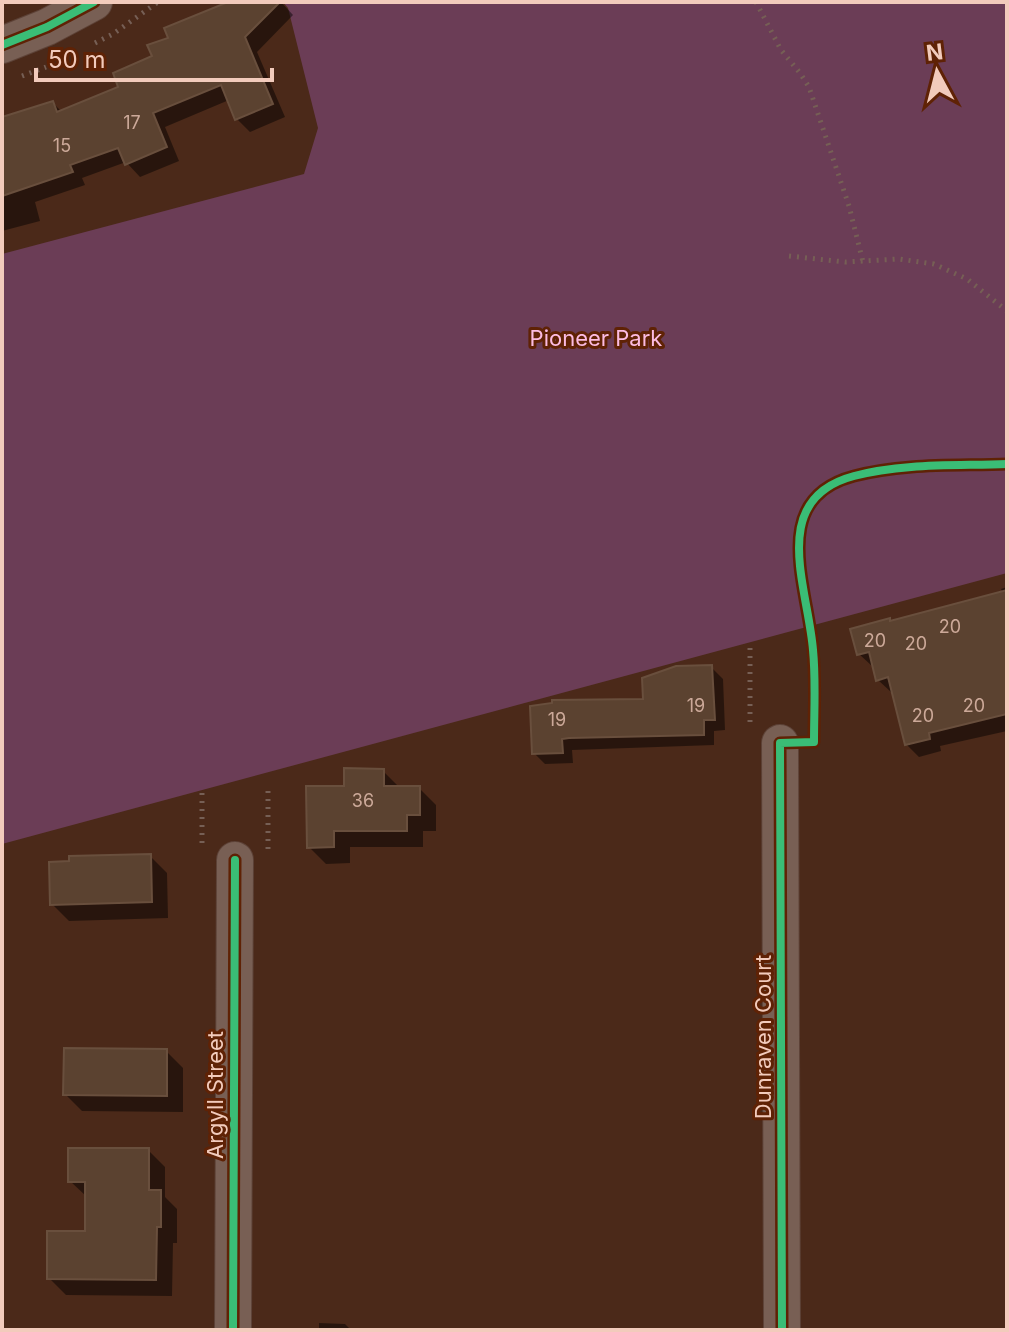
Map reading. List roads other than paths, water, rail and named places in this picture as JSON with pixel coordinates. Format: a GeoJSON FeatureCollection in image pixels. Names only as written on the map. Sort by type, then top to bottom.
{"type":"FeatureCollection","features":[{"type":"Feature","properties":{"kind":"street"},"geometry":{"type":"LineString","coordinates":[[2,45],[47,27],[94,2]]}},
{"type":"Feature","properties":{"kind":"street","name":"Dunraven Court"},"geometry":{"type":"LineString","coordinates":[[780,743],[782,1330]]}},
{"type":"Feature","properties":{"kind":"street","name":"Argyll Street"},"geometry":{"type":"LineString","coordinates":[[233,1330],[235,860]]}},
{"type":"Feature","properties":{"kind":"park label","name":"Pioneer Park"},"geometry":{"type":"Point","coordinates":[596,338]}}]}
